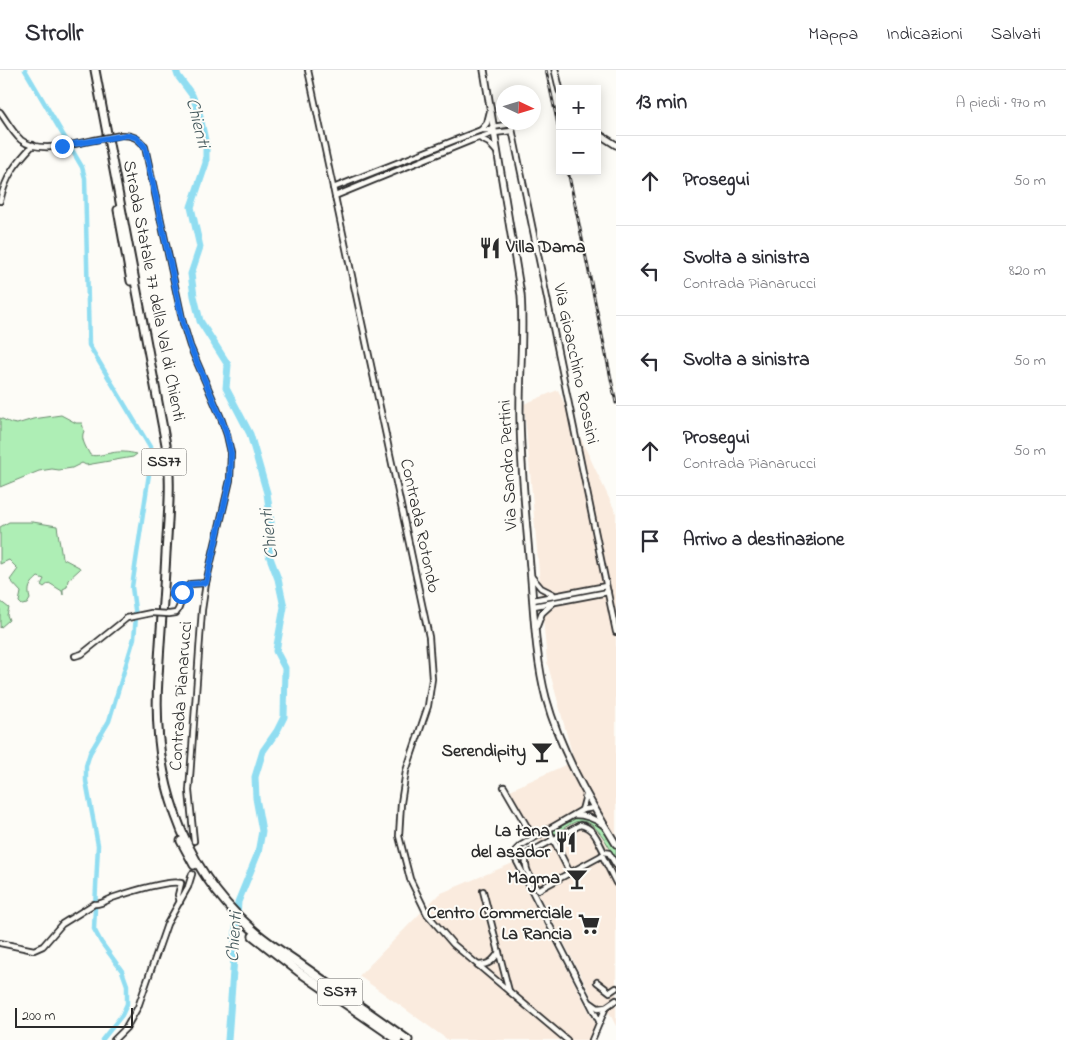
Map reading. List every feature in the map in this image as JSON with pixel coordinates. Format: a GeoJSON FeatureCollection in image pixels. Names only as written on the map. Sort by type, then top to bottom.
{"type":"FeatureCollection","features":[{"type":"Feature","properties":{"kind":"highway","name":"Strada Statale 77 della Val di Chienti"},"geometry":{"type":"LineString","coordinates":[[91,70],[164,456],[165,499],[152,710],[158,768],[170,815],[188,854],[207,885],[233,914]]}},
{"type":"Feature","properties":{"kind":"highway","name":"Strada Statale 77 della Val di Chienti"},"geometry":{"type":"LineString","coordinates":[[96,70],[168,455],[170,499],[157,695],[159,750],[171,803],[183,834],[202,869],[247,932],[398,1040]]}},
{"type":"Feature","properties":{"kind":"highway","name":"Strada Statale 77 della Val di Chienti"},"geometry":{"type":"LineString","coordinates":[[269,947],[292,958],[408,1040]]}},
{"type":"Feature","properties":{"kind":"main road","name":"Via Sandro Pertini"},"geometry":{"type":"LineString","coordinates":[[484,70],[522,310],[520,421],[533,603],[542,678],[548,705],[570,760],[593,808],[616,844]]}},
{"type":"Feature","properties":{"kind":"main road"},"geometry":{"type":"LineString","coordinates":[[555,70],[558,85]]}},
{"type":"Feature","properties":{"kind":"main road"},"geometry":{"type":"LineString","coordinates":[[601,136],[616,145]]}},
{"type":"Feature","properties":{"kind":"street","name":"Contrada Rotondo"},"geometry":{"type":"LineString","coordinates":[[308,70],[427,628],[432,661],[432,679],[428,706],[406,771],[401,803],[399,836],[410,879],[427,914],[453,944],[567,1040]]}},
{"type":"Feature","properties":{"kind":"street"},"geometry":{"type":"LineString","coordinates":[[481,130],[487,123],[490,110]]}},
{"type":"Feature","properties":{"kind":"street"},"geometry":{"type":"LineString","coordinates":[[0,112],[21,140],[33,145],[10,171],[0,202]]}},
{"type":"Feature","properties":{"kind":"street","name":"Via Gioacchino Rossini"},"geometry":{"type":"LineString","coordinates":[[493,130],[511,124],[616,632]]}},
{"type":"Feature","properties":{"kind":"street"},"geometry":{"type":"LineString","coordinates":[[333,188],[481,130],[512,131]]}},
{"type":"Feature","properties":{"kind":"street"},"geometry":{"type":"LineString","coordinates":[[335,196],[480,138],[493,130]]}},
{"type":"Feature","properties":{"kind":"street","name":"Contrada Pianarucci"},"geometry":{"type":"LineString","coordinates":[[33,145],[46,148],[121,135],[132,135],[142,142],[145,147],[183,323],[190,346],[227,435],[231,453],[230,480],[206,583],[200,625],[189,791],[194,841]]}},
{"type":"Feature","properties":{"kind":"street"},"geometry":{"type":"LineString","coordinates":[[480,138],[497,152]]}},
{"type":"Feature","properties":{"kind":"street"},"geometry":{"type":"LineString","coordinates":[[531,576],[537,585],[557,595]]}},
{"type":"Feature","properties":{"kind":"street"},"geometry":{"type":"LineString","coordinates":[[75,656],[82,654],[127,618],[151,613],[176,614],[180,608],[182,592],[190,584],[206,583]]}},
{"type":"Feature","properties":{"kind":"street"},"geometry":{"type":"LineString","coordinates":[[533,603],[557,595],[606,586]]}},
{"type":"Feature","properties":{"kind":"street"},"geometry":{"type":"LineString","coordinates":[[578,591],[579,597]]}},
{"type":"Feature","properties":{"kind":"street"},"geometry":{"type":"LineString","coordinates":[[533,603],[557,601],[608,592]]}},
{"type":"Feature","properties":{"kind":"street"},"geometry":{"type":"LineString","coordinates":[[536,631],[537,623],[542,613],[557,601]]}},
{"type":"Feature","properties":{"kind":"street"},"geometry":{"type":"LineString","coordinates":[[504,787],[533,837]]}},
{"type":"Feature","properties":{"kind":"street"},"geometry":{"type":"LineString","coordinates":[[582,810],[586,795]]}},
{"type":"Feature","properties":{"kind":"street"},"geometry":{"type":"LineString","coordinates":[[593,808],[582,810],[533,837],[516,850],[514,858],[599,1021]]}},
{"type":"Feature","properties":{"kind":"street"},"geometry":{"type":"LineString","coordinates":[[584,815],[591,812],[593,808]]}},
{"type":"Feature","properties":{"kind":"street"},"geometry":{"type":"LineString","coordinates":[[572,815],[584,815],[596,819],[605,826]]}},
{"type":"Feature","properties":{"kind":"street"},"geometry":{"type":"LineString","coordinates":[[616,865],[609,853],[603,854],[538,890],[524,858],[529,853],[580,825],[587,826],[594,832],[603,854],[616,883]]}},
{"type":"Feature","properties":{"kind":"street"},"geometry":{"type":"LineString","coordinates":[[548,829],[570,873]]}},
{"type":"Feature","properties":{"kind":"street"},"geometry":{"type":"LineString","coordinates":[[114,1040],[126,1028],[138,1007],[167,924],[188,887],[192,874]]}},
{"type":"Feature","properties":{"kind":"street"},"geometry":{"type":"LineString","coordinates":[[0,943],[29,950],[38,949],[62,924],[96,904],[150,887],[177,882],[181,883],[178,895],[180,902]]}},
{"type":"Feature","properties":{"kind":"street"},"geometry":{"type":"LineString","coordinates":[[483,891],[509,992]]}},
{"type":"Feature","properties":{"kind":"street"},"geometry":{"type":"LineString","coordinates":[[478,965],[488,965],[499,952]]}},
{"type":"Feature","properties":{"kind":"street"},"geometry":{"type":"LineString","coordinates":[[598,982],[610,992],[616,988]]}},
{"type":"Feature","properties":{"kind":"street"},"geometry":{"type":"LineString","coordinates":[[591,1004],[598,1008],[606,1007],[616,1000]]}},
{"type":"Feature","properties":{"kind":"street"},"geometry":{"type":"LineString","coordinates":[[592,1039],[606,1007]]}},
{"type":"Feature","properties":{"kind":"shaded area"},"geometry":{"type":"Polygon","coordinates":[[[558,390],[616,513],[616,1026],[610,1014],[593,999],[519,856],[539,843],[510,790],[574,761],[547,662],[524,404],[558,390]]]}},
{"type":"Feature","properties":{"kind":"shaded area"},"geometry":{"type":"Polygon","coordinates":[[[513,863],[595,1023],[596,1040],[448,1040],[359,976],[439,894],[513,863]]]}},
{"type":"Feature","properties":{"kind":"green space"},"geometry":{"type":"Polygon","coordinates":[[[61,415],[76,423],[82,423],[84,431],[83,440],[90,455],[98,456],[114,452],[137,454],[133,457],[86,465],[82,463],[72,468],[39,471],[0,487],[0,418],[17,424],[33,419],[61,415]]]}},
{"type":"Feature","properties":{"kind":"green space"},"geometry":{"type":"Polygon","coordinates":[[[9,522],[33,522],[57,526],[62,558],[80,569],[68,580],[67,587],[63,589],[63,595],[62,591],[49,583],[44,587],[41,585],[44,579],[38,577],[30,586],[30,599],[27,604],[22,605],[19,602],[21,592],[10,580],[18,569],[9,560],[0,564],[0,527],[9,522]]]}},
{"type":"Feature","properties":{"kind":"green space"},"geometry":{"type":"Polygon","coordinates":[[[0,601],[9,608],[7,615],[9,620],[0,628],[0,601]]]}},
{"type":"Feature","properties":{"kind":"green space"},"geometry":{"type":"Polygon","coordinates":[[[580,817],[592,820],[607,834],[616,848],[616,860],[605,840],[589,823],[575,822],[555,834],[553,831],[580,817]]]}},
{"type":"Feature","properties":{"kind":"waterway"},"geometry":{"type":"LineString","coordinates":[[25,70],[82,167],[85,178],[89,345],[150,447],[152,454],[132,587],[136,617],[134,638],[109,721],[90,753],[86,766],[86,781],[98,845],[94,929],[122,971],[127,985],[127,1004],[122,1015],[102,1040]]}},
{"type":"Feature","properties":{"kind":"waterway","name":"Chienti"},"geometry":{"type":"LineString","coordinates":[[176,70],[178,76],[192,95],[199,112],[206,145],[206,163],[191,207],[200,247],[191,274],[194,296],[200,321],[228,365],[226,388],[250,434],[267,493],[271,523],[269,555],[278,579],[284,607],[276,651],[285,668],[284,717],[263,751],[255,777],[256,798],[262,831],[258,853],[238,902],[228,1040]]}},
{"type":"Feature","properties":{"kind":"railway"},"geometry":{"type":"LineString","coordinates":[[546,70],[559,130]]}},
{"type":"Feature","properties":{"kind":"railway"},"geometry":{"type":"LineString","coordinates":[[569,175],[616,403]]}},
{"type":"Feature","properties":{"kind":"place","name":"Villa Dama"},"geometry":{"type":"Point","coordinates":[490,248]}},
{"type":"Feature","properties":{"kind":"place","name":"Serendipity"},"geometry":{"type":"Point","coordinates":[542,752]}},
{"type":"Feature","properties":{"kind":"place","name":"La tana del asador"},"geometry":{"type":"Point","coordinates":[566,842]}},
{"type":"Feature","properties":{"kind":"place","name":"Magma"},"geometry":{"type":"Point","coordinates":[577,879]}},
{"type":"Feature","properties":{"kind":"place","name":"Centro Commerciale La Rancia"},"geometry":{"type":"Point","coordinates":[589,924]}},
{"type":"Feature","properties":{"kind":"route"},"geometry":{"type":"LineString","coordinates":[[62,146],[121,135],[132,135],[142,142],[145,147],[169,251],[183,323],[190,346],[227,435],[231,453],[230,480],[206,583],[190,584],[182,592]]}}]}
